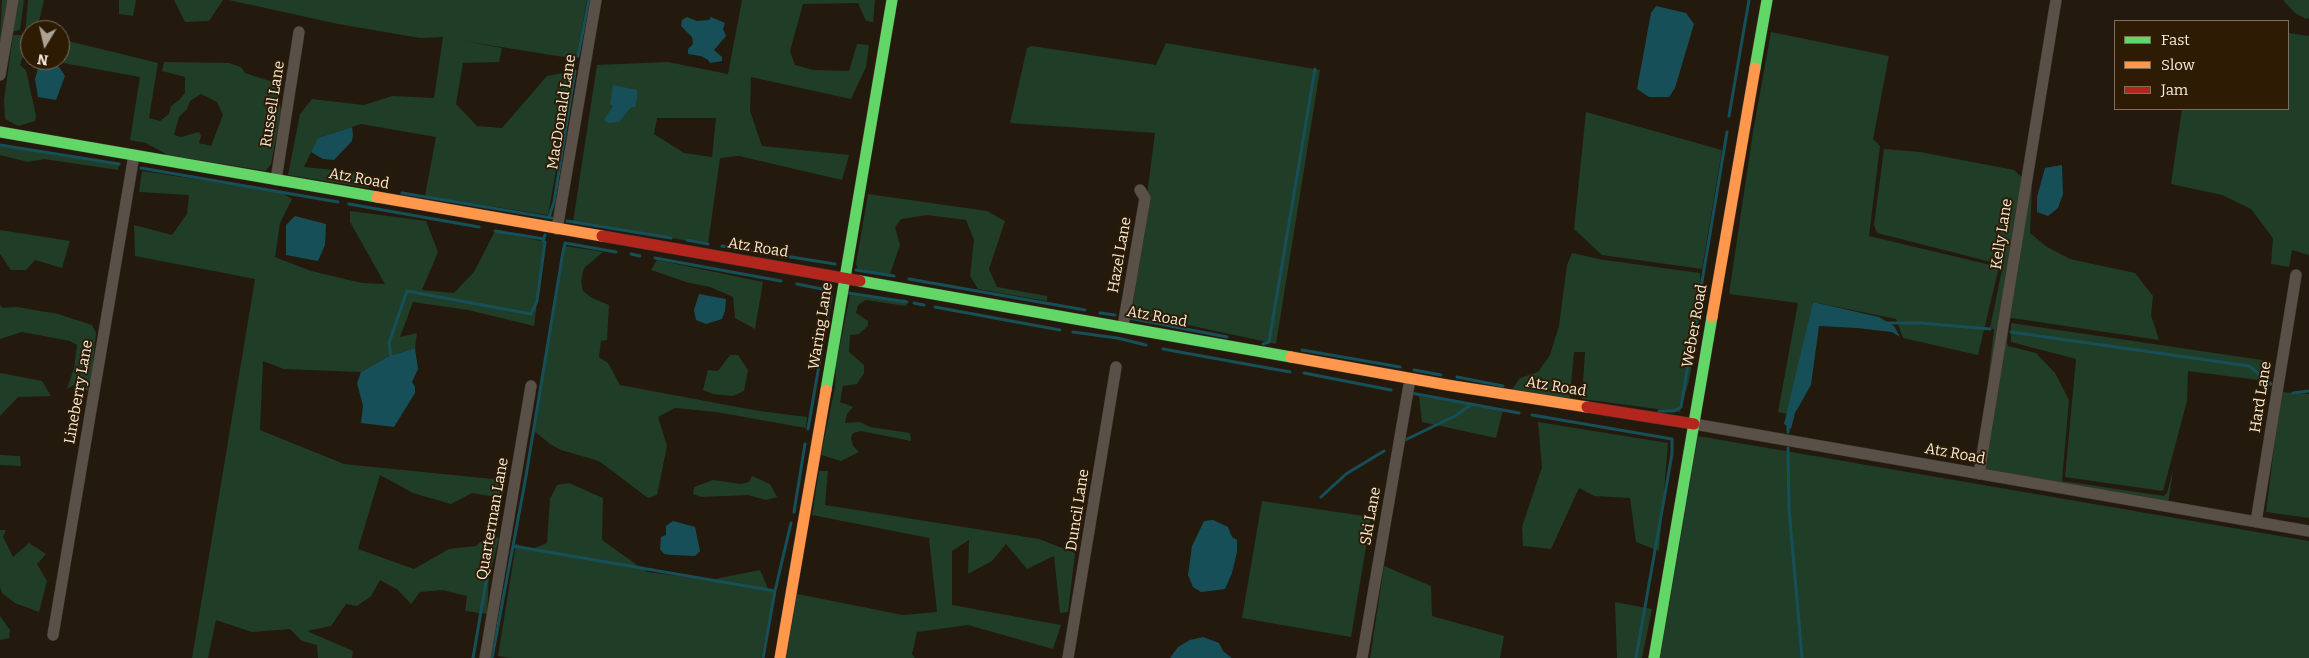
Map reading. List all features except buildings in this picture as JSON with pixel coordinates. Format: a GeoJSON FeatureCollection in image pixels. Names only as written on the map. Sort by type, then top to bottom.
{"type":"FeatureCollection","features":[{"type":"Feature","properties":{"kind":"street"},"geometry":{"type":"LineString","coordinates":[[0,75],[13,0]]}},
{"type":"Feature","properties":{"kind":"street","name":"MacDonald Lane"},"geometry":{"type":"LineString","coordinates":[[557,229],[596,0]]}},
{"type":"Feature","properties":{"kind":"street","name":"Waring Lane"},"geometry":{"type":"LineString","coordinates":[[780,658],[892,0]]}},
{"type":"Feature","properties":{"kind":"street","name":"Weber Road"},"geometry":{"type":"LineString","coordinates":[[1654,658],[1767,0]]}},
{"type":"Feature","properties":{"kind":"street","name":"Kelly Lane"},"geometry":{"type":"LineString","coordinates":[[1979,474],[2056,0]]}},
{"type":"Feature","properties":{"kind":"street","name":"Russell Lane"},"geometry":{"type":"LineString","coordinates":[[276,180],[300,32]]}},
{"type":"Feature","properties":{"kind":"street","name":"Atz Road"},"geometry":{"type":"LineString","coordinates":[[0,132],[1122,326],[1410,378],[1694,424],[2309,532]]}},
{"type":"Feature","properties":{"kind":"street","name":"Lineberry Lane"},"geometry":{"type":"LineString","coordinates":[[53,635],[134,155]]}},
{"type":"Feature","properties":{"kind":"street","name":"Hazel Lane"},"geometry":{"type":"LineString","coordinates":[[1122,326],[1145,198],[1140,190]]}},
{"type":"Feature","properties":{"kind":"street","name":"Hard Lane"},"geometry":{"type":"LineString","coordinates":[[2256,522],[2296,275]]}},
{"type":"Feature","properties":{"kind":"street","name":"Duncil Lane"},"geometry":{"type":"LineString","coordinates":[[1068,658],[1116,367]]}},
{"type":"Feature","properties":{"kind":"street","name":"Ski Lane"},"geometry":{"type":"LineString","coordinates":[[1362,658],[1410,378]]}},
{"type":"Feature","properties":{"kind":"street","name":"Quarterman Lane"},"geometry":{"type":"LineString","coordinates":[[485,658],[531,386]]}},
{"type":"Feature","properties":{"kind":"green space"},"geometry":{"type":"Polygon","coordinates":[[[2,0],[24,0],[20,30],[11,32],[8,42],[0,41],[2,0]]]}},
{"type":"Feature","properties":{"kind":"green space"},"geometry":{"type":"Polygon","coordinates":[[[28,0],[44,0],[39,20],[26,20],[28,0]]]}},
{"type":"Feature","properties":{"kind":"green space"},"geometry":{"type":"Polygon","coordinates":[[[119,0],[136,0],[133,16],[119,14],[119,0]]]}},
{"type":"Feature","properties":{"kind":"green space"},"geometry":{"type":"Polygon","coordinates":[[[174,0],[223,0],[209,21],[185,22],[174,0]]]}},
{"type":"Feature","properties":{"kind":"green space"},"geometry":{"type":"Polygon","coordinates":[[[229,0],[587,0],[576,59],[464,41],[502,48],[499,62],[463,63],[456,104],[477,126],[502,128],[547,76],[574,71],[548,215],[425,196],[436,137],[361,124],[318,138],[304,167],[366,173],[369,188],[288,175],[300,114],[312,99],[364,105],[392,96],[434,98],[443,37],[420,38],[338,24],[229,0]]]}},
{"type":"Feature","properties":{"kind":"green space"},"geometry":{"type":"Polygon","coordinates":[[[742,0],[875,0],[873,22],[866,21],[858,3],[803,4],[790,51],[795,65],[813,70],[849,71],[857,44],[869,45],[866,67],[851,99],[751,77],[750,111],[762,146],[849,155],[842,180],[739,156],[720,158],[708,244],[573,222],[597,65],[668,62],[728,74],[742,0]],[[657,118],[654,134],[684,153],[712,157],[716,118],[657,118]]]}},
{"type":"Feature","properties":{"kind":"green space"},"geometry":{"type":"Polygon","coordinates":[[[2283,0],[2309,0],[2309,18],[2306,19],[2295,13],[2283,0]]]}},
{"type":"Feature","properties":{"kind":"green space"},"geometry":{"type":"Polygon","coordinates":[[[1771,32],[1889,56],[1873,139],[1880,146],[1869,236],[1999,267],[1978,355],[1903,338],[1896,319],[1813,302],[1788,414],[1778,412],[1798,303],[1729,294],[1753,132],[1771,32]]]}},
{"type":"Feature","properties":{"kind":"green space"},"geometry":{"type":"Polygon","coordinates":[[[2289,33],[2309,36],[2309,255],[2292,250],[2289,267],[2271,264],[2273,238],[2251,209],[2222,195],[2171,184],[2182,110],[2289,110],[2289,33]]]}},
{"type":"Feature","properties":{"kind":"green space"},"geometry":{"type":"Polygon","coordinates":[[[13,35],[20,35],[20,70],[26,70],[36,116],[35,121],[18,126],[5,119],[4,100],[13,35]]]}},
{"type":"Feature","properties":{"kind":"green space"},"geometry":{"type":"Polygon","coordinates":[[[70,41],[158,63],[149,118],[160,121],[169,114],[171,106],[185,93],[185,77],[162,71],[164,62],[229,63],[241,67],[245,73],[276,83],[281,112],[271,164],[266,171],[168,155],[146,143],[130,140],[140,77],[70,64],[70,41]],[[201,94],[190,101],[187,109],[179,117],[174,135],[181,137],[199,132],[201,136],[199,143],[211,146],[223,115],[217,102],[201,94]]]}},
{"type":"Feature","properties":{"kind":"green space"},"geometry":{"type":"Polygon","coordinates":[[[1166,43],[1320,70],[1276,344],[1132,313],[1155,133],[1010,123],[1027,48],[1032,46],[1156,65],[1166,43]]]}},
{"type":"Feature","properties":{"kind":"green space"},"geometry":{"type":"Polygon","coordinates":[[[1586,112],[1722,150],[1702,269],[1602,255],[1574,229],[1586,112]]]}},
{"type":"Feature","properties":{"kind":"green space"},"geometry":{"type":"Polygon","coordinates":[[[0,145],[119,164],[118,170],[44,159],[28,162],[0,155],[0,145]]]}},
{"type":"Feature","properties":{"kind":"green space"},"geometry":{"type":"Polygon","coordinates":[[[1884,149],[1920,152],[2014,170],[2032,187],[2030,233],[2047,247],[2070,259],[2135,273],[2153,296],[2151,315],[2159,340],[2012,318],[2009,319],[2007,343],[2008,346],[2036,353],[2055,373],[2069,400],[2062,481],[2164,496],[2167,493],[2173,470],[2167,511],[1977,479],[1994,329],[1990,328],[2003,265],[1877,233],[1874,225],[1884,149]]]}},
{"type":"Feature","properties":{"kind":"green space"},"geometry":{"type":"Polygon","coordinates":[[[142,171],[280,192],[292,199],[280,223],[275,257],[311,271],[362,283],[385,284],[350,222],[350,211],[426,221],[438,252],[422,290],[454,293],[474,272],[495,231],[545,242],[534,326],[468,310],[413,302],[400,337],[417,333],[415,348],[387,357],[361,372],[284,369],[263,361],[260,430],[344,464],[502,480],[502,498],[472,493],[451,504],[413,493],[380,475],[358,549],[414,569],[449,549],[476,546],[492,532],[499,539],[489,577],[487,614],[465,611],[467,596],[442,590],[420,592],[411,604],[398,590],[380,580],[371,596],[357,606],[346,604],[331,626],[307,631],[353,651],[352,658],[318,658],[317,645],[302,641],[290,629],[252,632],[216,620],[208,658],[192,658],[255,279],[135,256],[134,225],[172,235],[187,214],[189,195],[139,192],[142,171]]]}},
{"type":"Feature","properties":{"kind":"green space"},"geometry":{"type":"Polygon","coordinates":[[[868,194],[987,211],[1005,221],[989,269],[997,287],[1047,296],[1047,301],[978,289],[970,276],[974,240],[966,220],[927,215],[901,219],[895,227],[900,245],[890,274],[858,270],[856,264],[868,194]]]}},
{"type":"Feature","properties":{"kind":"green space"},"geometry":{"type":"Polygon","coordinates":[[[0,230],[70,241],[62,268],[35,260],[26,270],[11,270],[0,254],[0,230]]]}},
{"type":"Feature","properties":{"kind":"green space"},"geometry":{"type":"Polygon","coordinates":[[[565,246],[603,252],[584,268],[581,281],[583,291],[592,298],[609,305],[607,340],[601,341],[599,357],[608,363],[620,385],[759,411],[807,417],[806,428],[716,412],[675,408],[658,417],[667,446],[657,495],[648,498],[599,461],[561,450],[550,444],[534,431],[565,246]]]}},
{"type":"Feature","properties":{"kind":"green space"},"geometry":{"type":"Polygon","coordinates":[[[1572,253],[1604,260],[1700,273],[1701,310],[1689,381],[1680,412],[1582,399],[1585,352],[1574,352],[1569,405],[1508,395],[1520,378],[1538,372],[1550,355],[1559,326],[1567,265],[1572,253]]]}},
{"type":"Feature","properties":{"kind":"green space"},"geometry":{"type":"Polygon","coordinates":[[[657,260],[763,282],[755,329],[735,318],[733,297],[710,287],[686,282],[651,270],[657,260]]]}},
{"type":"Feature","properties":{"kind":"green space"},"geometry":{"type":"Polygon","coordinates":[[[850,295],[907,302],[906,306],[866,300],[858,305],[856,313],[868,321],[868,326],[859,334],[850,335],[849,352],[864,365],[864,373],[857,384],[843,386],[840,402],[853,407],[847,414],[845,423],[860,422],[870,427],[910,433],[911,441],[861,431],[853,433],[851,438],[853,446],[859,452],[841,461],[821,455],[835,387],[836,364],[850,295]]]}},
{"type":"Feature","properties":{"kind":"green space"},"geometry":{"type":"Polygon","coordinates":[[[0,305],[3,308],[17,307],[58,314],[92,325],[96,333],[90,392],[74,385],[67,389],[74,368],[77,345],[70,341],[22,332],[0,339],[0,305]]]}},
{"type":"Feature","properties":{"kind":"green space"},"geometry":{"type":"Polygon","coordinates":[[[2011,323],[2269,361],[2266,381],[2188,371],[2187,401],[2163,491],[2065,477],[2076,359],[2011,342],[2011,323]]]}},
{"type":"Feature","properties":{"kind":"green space"},"geometry":{"type":"Polygon","coordinates":[[[730,355],[738,355],[748,370],[744,391],[733,396],[713,394],[703,390],[708,370],[718,371],[730,355]]]}},
{"type":"Feature","properties":{"kind":"green space"},"geometry":{"type":"Polygon","coordinates":[[[0,373],[42,381],[51,396],[18,397],[0,416],[0,373]]]}},
{"type":"Feature","properties":{"kind":"green space"},"geometry":{"type":"Polygon","coordinates":[[[2281,392],[2309,394],[2309,518],[2266,512],[2281,392]]]}},
{"type":"Feature","properties":{"kind":"green space"},"geometry":{"type":"Polygon","coordinates":[[[1419,396],[1503,410],[1496,438],[1422,422],[1419,396]]]}},
{"type":"Feature","properties":{"kind":"green space"},"geometry":{"type":"Polygon","coordinates":[[[1538,422],[1668,443],[1659,551],[1636,542],[1630,498],[1594,496],[1579,488],[1551,549],[1523,546],[1522,527],[1542,467],[1538,422]]]}},
{"type":"Feature","properties":{"kind":"green space"},"geometry":{"type":"Polygon","coordinates":[[[1698,436],[2309,541],[2309,658],[1660,658],[1698,436]]]}},
{"type":"Feature","properties":{"kind":"green space"},"geometry":{"type":"Polygon","coordinates":[[[0,455],[20,456],[21,466],[0,465],[0,455]]]}},
{"type":"Feature","properties":{"kind":"green space"},"geometry":{"type":"Polygon","coordinates":[[[819,471],[828,471],[825,505],[1039,539],[1075,553],[1068,612],[1060,613],[1054,556],[1027,569],[1006,544],[992,561],[968,574],[969,540],[952,551],[952,605],[1061,625],[1053,649],[968,625],[917,632],[912,654],[915,658],[786,658],[797,594],[903,615],[937,612],[929,538],[812,515],[819,471]]]}},
{"type":"Feature","properties":{"kind":"green space"},"geometry":{"type":"Polygon","coordinates":[[[752,476],[770,484],[777,497],[766,500],[748,495],[701,497],[693,494],[694,487],[713,480],[741,484],[749,482],[752,476]]]}},
{"type":"Feature","properties":{"kind":"green space"},"geometry":{"type":"Polygon","coordinates":[[[569,483],[603,498],[602,540],[647,572],[710,580],[760,570],[769,591],[775,591],[761,658],[510,658],[498,656],[516,544],[532,549],[547,543],[550,499],[557,485],[569,483]]]}},
{"type":"Feature","properties":{"kind":"green space"},"geometry":{"type":"Polygon","coordinates":[[[1262,501],[1371,517],[1351,637],[1242,618],[1262,501]]]}},
{"type":"Feature","properties":{"kind":"green space"},"geometry":{"type":"Polygon","coordinates":[[[0,530],[6,530],[3,537],[13,557],[29,543],[46,554],[37,564],[47,581],[39,612],[15,603],[2,593],[0,587],[0,530]]]}},
{"type":"Feature","properties":{"kind":"green space"},"geometry":{"type":"Polygon","coordinates":[[[1384,566],[1431,586],[1432,616],[1504,636],[1500,658],[1370,658],[1384,566]]]}},
{"type":"Feature","properties":{"kind":"green space"},"geometry":{"type":"Polygon","coordinates":[[[1615,602],[1652,609],[1642,658],[1617,658],[1615,602]]]}},
{"type":"Feature","properties":{"kind":"green space"},"geometry":{"type":"Polygon","coordinates":[[[0,616],[10,630],[9,638],[0,640],[0,616]]]}},
{"type":"Feature","properties":{"kind":"water"},"geometry":{"type":"Polygon","coordinates":[[[1656,6],[1686,13],[1694,24],[1675,88],[1669,97],[1649,97],[1637,89],[1651,13],[1656,6]]]}},
{"type":"Feature","properties":{"kind":"water"},"geometry":{"type":"Polygon","coordinates":[[[687,17],[697,21],[709,20],[711,17],[725,23],[723,29],[726,36],[714,50],[722,57],[722,61],[710,63],[701,56],[688,54],[688,49],[693,44],[692,37],[681,26],[682,20],[687,17]]]}},
{"type":"Feature","properties":{"kind":"water"},"geometry":{"type":"Polygon","coordinates":[[[38,70],[61,70],[65,76],[56,100],[38,97],[35,79],[38,70]]]}},
{"type":"Feature","properties":{"kind":"water"},"geometry":{"type":"Polygon","coordinates":[[[613,85],[637,90],[637,99],[635,107],[631,107],[619,122],[608,123],[604,120],[613,106],[610,104],[613,85]]]}},
{"type":"Feature","properties":{"kind":"water"},"geometry":{"type":"Polygon","coordinates":[[[352,127],[352,141],[334,160],[323,159],[311,152],[318,138],[352,127]]]}},
{"type":"Feature","properties":{"kind":"water"},"geometry":{"type":"Polygon","coordinates":[[[2062,165],[2063,194],[2058,208],[2048,216],[2037,212],[2037,197],[2045,168],[2062,165]]]}},
{"type":"Feature","properties":{"kind":"water"},"geometry":{"type":"Polygon","coordinates":[[[295,216],[326,224],[325,245],[318,261],[286,255],[286,225],[295,216]]]}},
{"type":"Feature","properties":{"kind":"water"},"geometry":{"type":"Polygon","coordinates":[[[699,294],[726,299],[722,319],[706,324],[696,320],[694,310],[699,294]]]}},
{"type":"Feature","properties":{"kind":"water"},"geometry":{"type":"Polygon","coordinates":[[[1813,302],[1879,317],[1894,326],[1900,337],[1892,332],[1819,326],[1811,385],[1795,413],[1791,429],[1784,424],[1813,302]]]}},
{"type":"Feature","properties":{"kind":"water"},"geometry":{"type":"Polygon","coordinates":[[[415,348],[418,369],[412,382],[415,387],[415,393],[394,427],[361,423],[363,406],[357,383],[361,372],[387,357],[415,348]]]}},
{"type":"Feature","properties":{"kind":"water"},"geometry":{"type":"Polygon","coordinates":[[[1213,520],[1228,527],[1232,537],[1237,540],[1237,552],[1232,573],[1225,589],[1201,592],[1193,587],[1188,575],[1192,546],[1204,521],[1213,520]]]}},
{"type":"Feature","properties":{"kind":"water"},"geometry":{"type":"Polygon","coordinates":[[[673,521],[695,527],[700,551],[695,556],[664,554],[660,549],[661,537],[666,535],[666,526],[673,521]]]}},
{"type":"Feature","properties":{"kind":"water"},"geometry":{"type":"Polygon","coordinates":[[[1203,637],[1219,643],[1223,651],[1232,658],[1170,658],[1178,647],[1190,640],[1203,637]]]}},
{"type":"Feature","properties":{"kind":"waterway"},"geometry":{"type":"LineString","coordinates":[[578,56],[589,0]]}},
{"type":"Feature","properties":{"kind":"waterway"},"geometry":{"type":"LineString","coordinates":[[1729,116],[1749,0]]}},
{"type":"Feature","properties":{"kind":"waterway"},"geometry":{"type":"LineString","coordinates":[[1263,344],[1269,342],[1315,69]]}},
{"type":"Feature","properties":{"kind":"waterway"},"geometry":{"type":"LineString","coordinates":[[549,217],[554,202],[575,71]]}},
{"type":"Feature","properties":{"kind":"waterway"},"geometry":{"type":"LineString","coordinates":[[1659,411],[1674,411],[1681,407],[1727,132]]}},
{"type":"Feature","properties":{"kind":"waterway"},"geometry":{"type":"LineString","coordinates":[[0,145],[119,164]]}},
{"type":"Feature","properties":{"kind":"waterway"},"geometry":{"type":"LineString","coordinates":[[141,168],[338,202]]}},
{"type":"Feature","properties":{"kind":"waterway"},"geometry":{"type":"LineString","coordinates":[[402,193],[552,218]]}},
{"type":"Feature","properties":{"kind":"waterway"},"geometry":{"type":"LineString","coordinates":[[349,204],[479,227]]}},
{"type":"Feature","properties":{"kind":"waterway"},"geometry":{"type":"LineString","coordinates":[[567,221],[671,238]]}},
{"type":"Feature","properties":{"kind":"waterway"},"geometry":{"type":"LineString","coordinates":[[495,231],[544,239]]}},
{"type":"Feature","properties":{"kind":"waterway"},"geometry":{"type":"LineString","coordinates":[[391,357],[389,343],[407,291],[531,314],[537,301],[545,235]]}},
{"type":"Feature","properties":{"kind":"waterway"},"geometry":{"type":"LineString","coordinates":[[687,240],[708,244]]}},
{"type":"Feature","properties":{"kind":"waterway"},"geometry":{"type":"LineString","coordinates":[[492,658],[525,482],[565,243],[616,252]]}},
{"type":"Feature","properties":{"kind":"waterway"},"geometry":{"type":"LineString","coordinates":[[722,246],[835,264]]}},
{"type":"Feature","properties":{"kind":"waterway"},"geometry":{"type":"LineString","coordinates":[[631,254],[640,256]]}},
{"type":"Feature","properties":{"kind":"waterway"},"geometry":{"type":"LineString","coordinates":[[655,258],[781,281]]}},
{"type":"Feature","properties":{"kind":"waterway"},"geometry":{"type":"LineString","coordinates":[[856,270],[894,276]]}},
{"type":"Feature","properties":{"kind":"waterway"},"geometry":{"type":"LineString","coordinates":[[909,279],[1085,310]]}},
{"type":"Feature","properties":{"kind":"waterway"},"geometry":{"type":"LineString","coordinates":[[797,284],[827,290],[831,296],[808,429]]}},
{"type":"Feature","properties":{"kind":"waterway"},"geometry":{"type":"LineString","coordinates":[[848,293],[907,302],[903,301]]}},
{"type":"Feature","properties":{"kind":"waterway"},"geometry":{"type":"LineString","coordinates":[[914,303],[924,305]]}},
{"type":"Feature","properties":{"kind":"waterway"},"geometry":{"type":"LineString","coordinates":[[935,307],[1060,330]]}},
{"type":"Feature","properties":{"kind":"waterway"},"geometry":{"type":"LineString","coordinates":[[1100,313],[1115,315]]}},
{"type":"Feature","properties":{"kind":"waterway"},"geometry":{"type":"LineString","coordinates":[[1129,318],[1227,337]]}},
{"type":"Feature","properties":{"kind":"waterway"},"geometry":{"type":"LineString","coordinates":[[1885,323],[1920,323],[1990,329]]}},
{"type":"Feature","properties":{"kind":"waterway"},"geometry":{"type":"LineString","coordinates":[[1073,332],[1117,338],[1146,345]]}},
{"type":"Feature","properties":{"kind":"waterway"},"geometry":{"type":"LineString","coordinates":[[2011,332],[2249,366],[2271,384]]}},
{"type":"Feature","properties":{"kind":"waterway"},"geometry":{"type":"LineString","coordinates":[[1163,349],[1290,372]]}},
{"type":"Feature","properties":{"kind":"waterway"},"geometry":{"type":"LineString","coordinates":[[1302,350],[1400,367]]}},
{"type":"Feature","properties":{"kind":"waterway"},"geometry":{"type":"LineString","coordinates":[[1414,370],[1441,375]]}},
{"type":"Feature","properties":{"kind":"waterway"},"geometry":{"type":"LineString","coordinates":[[1304,373],[1391,390]]}},
{"type":"Feature","properties":{"kind":"waterway"},"geometry":{"type":"LineString","coordinates":[[1457,377],[1503,386]]}},
{"type":"Feature","properties":{"kind":"waterway"},"geometry":{"type":"LineString","coordinates":[[2293,393],[2309,391]]}},
{"type":"Feature","properties":{"kind":"waterway"},"geometry":{"type":"LineString","coordinates":[[1411,393],[1519,413]]}},
{"type":"Feature","properties":{"kind":"waterway"},"geometry":{"type":"LineString","coordinates":[[1403,441],[1455,416],[1472,404]]}},
{"type":"Feature","properties":{"kind":"waterway"},"geometry":{"type":"LineString","coordinates":[[1532,415],[1672,439],[1672,454],[1636,658]]}},
{"type":"Feature","properties":{"kind":"waterway"},"geometry":{"type":"LineString","coordinates":[[1788,423],[1788,432]]}},
{"type":"Feature","properties":{"kind":"waterway"},"geometry":{"type":"LineString","coordinates":[[794,512],[805,444]]}},
{"type":"Feature","properties":{"kind":"waterway"},"geometry":{"type":"LineString","coordinates":[[1788,448],[1789,508],[1802,658]]}},
{"type":"Feature","properties":{"kind":"waterway"},"geometry":{"type":"LineString","coordinates":[[1321,497],[1346,474],[1384,451]]}},
{"type":"Feature","properties":{"kind":"waterway"},"geometry":{"type":"LineString","coordinates":[[473,658],[502,489]]}},
{"type":"Feature","properties":{"kind":"waterway"},"geometry":{"type":"LineString","coordinates":[[763,658],[775,591],[791,523]]}},
{"type":"Feature","properties":{"kind":"waterway"},"geometry":{"type":"LineString","coordinates":[[513,546],[775,591]]}},
{"type":"Feature","properties":{"kind":"traffic: fast"},"geometry":{"type":"LineString","coordinates":[[826,390],[892,0]]}},
{"type":"Feature","properties":{"kind":"traffic: fast"},"geometry":{"type":"LineString","coordinates":[[1755,68],[1767,0]]}},
{"type":"Feature","properties":{"kind":"traffic: fast"},"geometry":{"type":"LineString","coordinates":[[0,132],[377,197]]}},
{"type":"Feature","properties":{"kind":"traffic: fast"},"geometry":{"type":"LineString","coordinates":[[860,281],[1291,357]]}},
{"type":"Feature","properties":{"kind":"traffic: fast"},"geometry":{"type":"LineString","coordinates":[[1654,658],[1712,317]]}},
{"type":"Feature","properties":{"kind":"traffic: slow"},"geometry":{"type":"LineString","coordinates":[[1712,317],[1755,68]]}},
{"type":"Feature","properties":{"kind":"traffic: slow"},"geometry":{"type":"LineString","coordinates":[[377,197],[602,236]]}},
{"type":"Feature","properties":{"kind":"traffic: slow"},"geometry":{"type":"LineString","coordinates":[[1291,357],[1447,385],[1587,407]]}},
{"type":"Feature","properties":{"kind":"traffic: slow"},"geometry":{"type":"LineString","coordinates":[[780,658],[826,390]]}},
{"type":"Feature","properties":{"kind":"traffic: jam"},"geometry":{"type":"LineString","coordinates":[[602,236],[860,281]]}},
{"type":"Feature","properties":{"kind":"traffic: jam"},"geometry":{"type":"LineString","coordinates":[[1587,407],[1694,424]]}}]}
